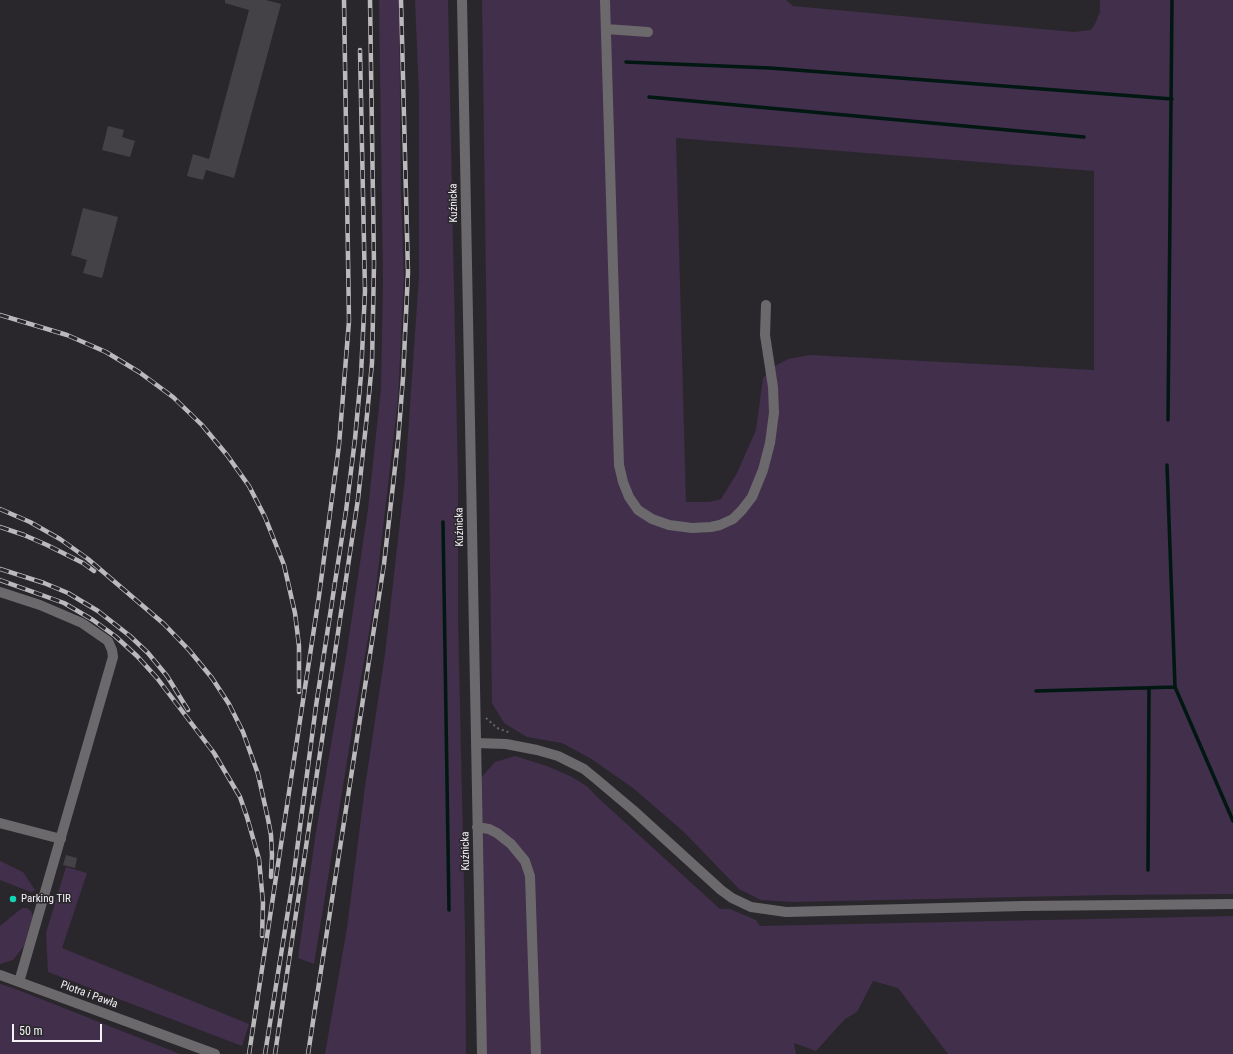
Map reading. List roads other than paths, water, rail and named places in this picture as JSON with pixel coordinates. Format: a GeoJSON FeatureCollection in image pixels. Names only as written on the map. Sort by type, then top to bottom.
{"type":"FeatureCollection","features":[{"type":"Feature","properties":{"kind":"street","name":"Kuźnicka"},"geometry":{"type":"LineString","coordinates":[[462,0],[482,1054]]}},
{"type":"Feature","properties":{"kind":"street"},"geometry":{"type":"LineString","coordinates":[[605,0],[619,465],[622,482],[629,497],[638,510],[652,519],[669,525],[692,528],[711,527],[720,525],[732,519],[742,510],[752,497],[770,443],[774,413],[773,387],[765,335],[766,305]]}},
{"type":"Feature","properties":{"kind":"street"},"geometry":{"type":"LineString","coordinates":[[606,29],[648,32]]}},
{"type":"Feature","properties":{"kind":"street"},"geometry":{"type":"LineString","coordinates":[[0,592],[40,605],[82,624],[108,641],[112,650],[112,657],[19,982]]}},
{"type":"Feature","properties":{"kind":"street"},"geometry":{"type":"LineString","coordinates":[[476,743],[506,744],[558,756],[572,762],[601,782],[721,890],[741,904],[762,910],[786,912],[977,907],[1233,904]]}},
{"type":"Feature","properties":{"kind":"street"},"geometry":{"type":"LineString","coordinates":[[0,823],[61,839]]}},
{"type":"Feature","properties":{"kind":"street"},"geometry":{"type":"LineString","coordinates":[[477,827],[489,829],[511,844],[525,861],[530,876],[536,1054]]}},
{"type":"Feature","properties":{"kind":"street","name":"Piotra i Pawła"},"geometry":{"type":"LineString","coordinates":[[0,975],[215,1054]]}},
{"type":"Feature","properties":{"kind":"waterway"},"geometry":{"type":"LineString","coordinates":[[1168,420],[1172,0]]}},
{"type":"Feature","properties":{"kind":"waterway"},"geometry":{"type":"LineString","coordinates":[[626,62],[770,68],[1172,99]]}},
{"type":"Feature","properties":{"kind":"waterway"},"geometry":{"type":"LineString","coordinates":[[649,97],[1084,137]]}},
{"type":"Feature","properties":{"kind":"waterway"},"geometry":{"type":"LineString","coordinates":[[1167,465],[1175,687],[1233,821]]}},
{"type":"Feature","properties":{"kind":"waterway"},"geometry":{"type":"LineString","coordinates":[[443,522],[449,910]]}},
{"type":"Feature","properties":{"kind":"waterway"},"geometry":{"type":"LineString","coordinates":[[1036,691],[1175,687]]}},
{"type":"Feature","properties":{"kind":"waterway"},"geometry":{"type":"LineString","coordinates":[[1148,870],[1149,688]]}},
{"type":"Feature","properties":{"kind":"railway"},"geometry":{"type":"LineString","coordinates":[[249,1054],[319,596],[339,445],[349,321],[344,0]]}},
{"type":"Feature","properties":{"kind":"railway"},"geometry":{"type":"LineString","coordinates":[[275,1054],[358,499],[372,363],[374,264],[370,0]]}},
{"type":"Feature","properties":{"kind":"railway"},"geometry":{"type":"LineString","coordinates":[[308,1054],[384,564],[398,441],[403,378],[408,272],[401,0]]}},
{"type":"Feature","properties":{"kind":"railway"},"geometry":{"type":"LineString","coordinates":[[265,1054],[293,880],[316,706],[346,511],[355,439],[361,375],[365,291],[360,50]]}},
{"type":"Feature","properties":{"kind":"railway"},"geometry":{"type":"LineString","coordinates":[[0,315],[67,335],[106,352],[139,372],[173,397],[202,425],[227,455],[249,486],[265,517],[284,565],[295,613],[299,646],[299,692]]}},
{"type":"Feature","properties":{"kind":"railway"},"geometry":{"type":"LineString","coordinates":[[0,509],[30,522],[60,539],[88,559],[164,624],[189,650],[212,678],[229,704],[243,732],[258,774],[271,835],[271,877]]}},
{"type":"Feature","properties":{"kind":"railway"},"geometry":{"type":"LineString","coordinates":[[0,527],[47,545],[83,563],[94,571]]}},
{"type":"Feature","properties":{"kind":"railway"},"geometry":{"type":"LineString","coordinates":[[0,569],[44,583],[68,593],[98,611],[130,636],[148,653],[167,676],[188,710]]}},
{"type":"Feature","properties":{"kind":"railway"},"geometry":{"type":"LineString","coordinates":[[0,580],[64,603],[93,620],[115,636],[137,656],[157,678],[214,753],[240,797],[259,859],[263,903],[262,936]]}},
{"type":"Feature","properties":{"kind":"place","name":"Parking TIR"},"geometry":{"type":"Point","coordinates":[13,899]}}]}
